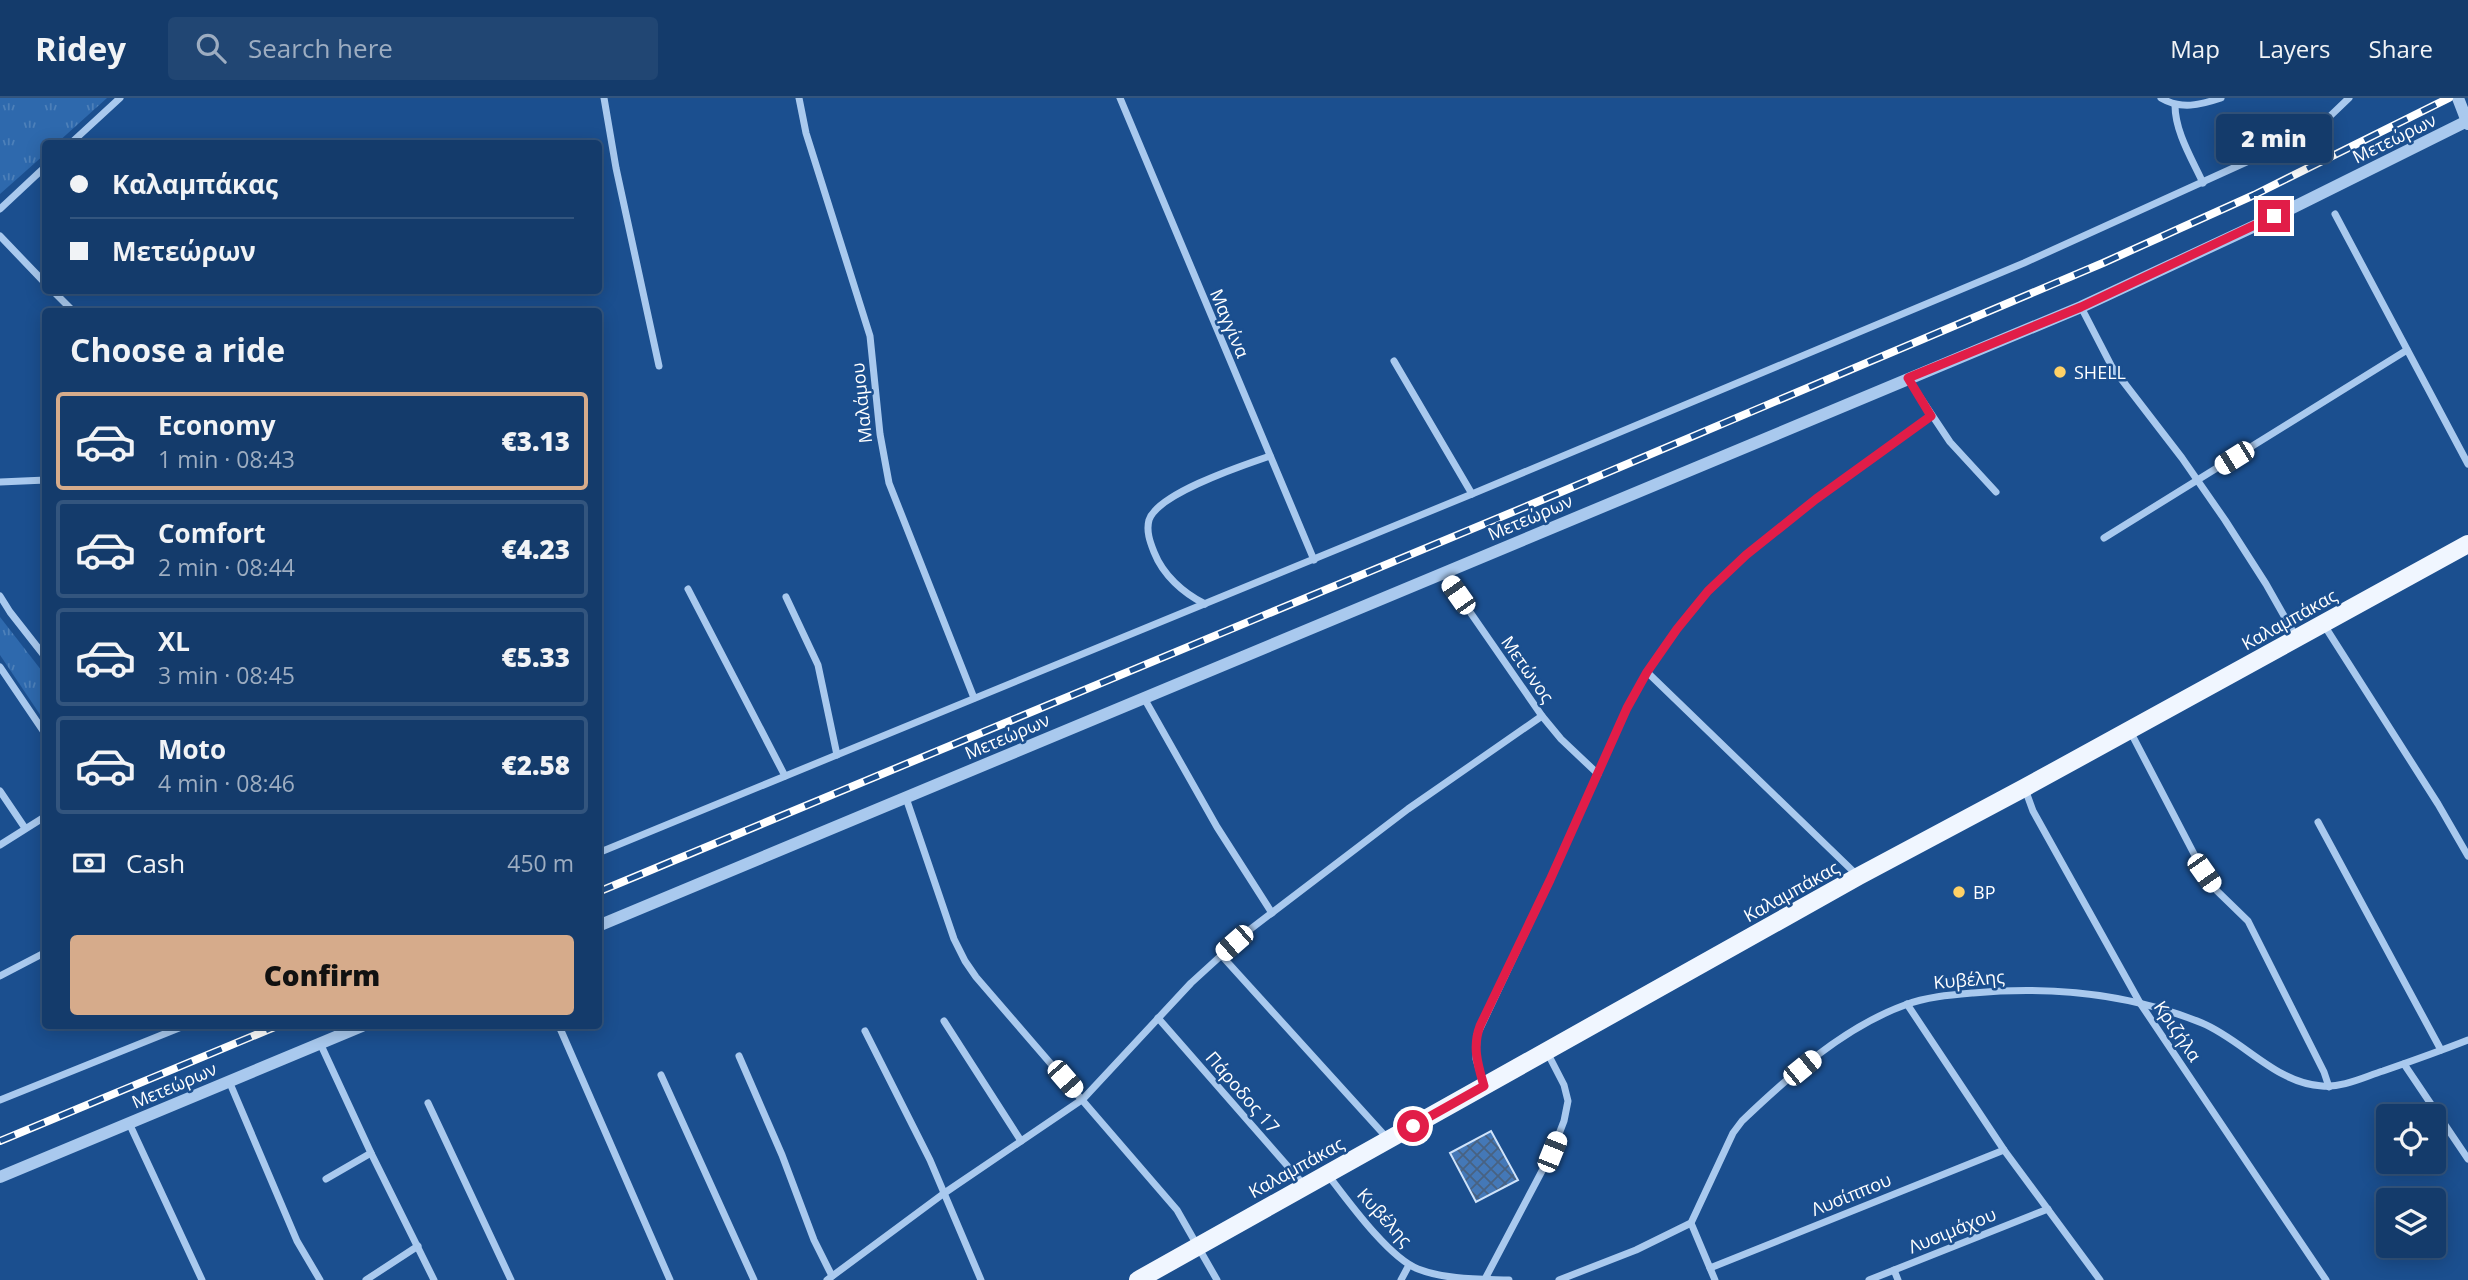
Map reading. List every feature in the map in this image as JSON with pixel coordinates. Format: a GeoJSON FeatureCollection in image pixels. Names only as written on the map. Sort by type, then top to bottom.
{"type":"FeatureCollection","features":[{"type":"Feature","properties":{"kind":"main road","name":"Καλαμπάκας"},"geometry":{"type":"LineString","coordinates":[[1138,1280],[1859,876],[2468,544]]}},
{"type":"Feature","properties":{"kind":"street"},"geometry":{"type":"LineString","coordinates":[[74,140],[120,98]]}},
{"type":"Feature","properties":{"kind":"street"},"geometry":{"type":"LineString","coordinates":[[604,98],[659,366]]}},
{"type":"Feature","properties":{"kind":"street","name":"Μαλάμου"},"geometry":{"type":"LineString","coordinates":[[799,98],[806,133],[870,336],[888,483],[974,698]]}},
{"type":"Feature","properties":{"kind":"street","name":"Μαγγίνα"},"geometry":{"type":"LineString","coordinates":[[1120,98],[1314,559]]}},
{"type":"Feature","properties":{"kind":"street"},"geometry":{"type":"LineString","coordinates":[[2161,98],[2175,105],[2191,106],[2221,98]]}},
{"type":"Feature","properties":{"kind":"street"},"geometry":{"type":"LineString","coordinates":[[602,851],[1472,494],[2011,268],[2284,145],[2316,127],[2348,98]]}},
{"type":"Feature","properties":{"kind":"street"},"geometry":{"type":"LineString","coordinates":[[2458,98],[2468,122]]}},
{"type":"Feature","properties":{"kind":"street"},"geometry":{"type":"LineString","coordinates":[[2175,105],[2181,135],[2203,183]]}},
{"type":"Feature","properties":{"kind":"street","name":"Μετεώρων"},"geometry":{"type":"LineString","coordinates":[[602,924],[2081,307],[2468,122]]}},
{"type":"Feature","properties":{"kind":"street"},"geometry":{"type":"LineString","coordinates":[[0,209],[42,170]]}},
{"type":"Feature","properties":{"kind":"street"},"geometry":{"type":"LineString","coordinates":[[2335,214],[2468,464]]}},
{"type":"Feature","properties":{"kind":"street"},"geometry":{"type":"LineString","coordinates":[[0,236],[42,280]]}},
{"type":"Feature","properties":{"kind":"street"},"geometry":{"type":"LineString","coordinates":[[56,294],[70,308]]}},
{"type":"Feature","properties":{"kind":"street"},"geometry":{"type":"LineString","coordinates":[[2081,307],[2122,382],[2197,481],[2253,562],[2297,639]]}},
{"type":"Feature","properties":{"kind":"street"},"geometry":{"type":"LineString","coordinates":[[2104,538],[2407,350]]}},
{"type":"Feature","properties":{"kind":"street"},"geometry":{"type":"LineString","coordinates":[[1394,361],[1472,494]]}},
{"type":"Feature","properties":{"kind":"street"},"geometry":{"type":"LineString","coordinates":[[1908,378],[1931,416],[1965,461],[1996,492]]}},
{"type":"Feature","properties":{"kind":"street"},"geometry":{"type":"LineString","coordinates":[[1484,1086],[1476,1059],[1477,1035],[1627,708],[1647,672],[1692,610],[1725,574],[1816,499],[1931,416]]}},
{"type":"Feature","properties":{"kind":"street"},"geometry":{"type":"LineString","coordinates":[[1205,604],[1166,575],[1148,535],[1149,520],[1158,507],[1197,484],[1270,456]]}},
{"type":"Feature","properties":{"kind":"street"},"geometry":{"type":"LineString","coordinates":[[0,482],[42,480]]}},
{"type":"Feature","properties":{"kind":"street","name":"Μετώνος"},"geometry":{"type":"LineString","coordinates":[[1442,573],[1542,716],[1561,739],[1598,774]]}},
{"type":"Feature","properties":{"kind":"street"},"geometry":{"type":"LineString","coordinates":[[688,590],[785,776]]}},
{"type":"Feature","properties":{"kind":"street"},"geometry":{"type":"LineString","coordinates":[[0,596],[42,653]]}},
{"type":"Feature","properties":{"kind":"street"},"geometry":{"type":"LineString","coordinates":[[786,597],[818,665],[837,755]]}},
{"type":"Feature","properties":{"kind":"street"},"geometry":{"type":"LineString","coordinates":[[2324,624],[2468,856]]}},
{"type":"Feature","properties":{"kind":"street"},"geometry":{"type":"LineString","coordinates":[[0,667],[42,729]]}},
{"type":"Feature","properties":{"kind":"street"},"geometry":{"type":"LineString","coordinates":[[1647,672],[1859,876]]}},
{"type":"Feature","properties":{"kind":"street"},"geometry":{"type":"LineString","coordinates":[[1144,698],[1217,827],[1272,913]]}},
{"type":"Feature","properties":{"kind":"street"},"geometry":{"type":"LineString","coordinates":[[739,1056],[782,1156],[829,1278],[943,1194],[1083,1099],[1221,955],[1417,802],[1542,716]]}},
{"type":"Feature","properties":{"kind":"street"},"geometry":{"type":"LineString","coordinates":[[2130,730],[2204,873],[2213,887],[2248,921],[2329,1087]]}},
{"type":"Feature","properties":{"kind":"street","name":"Κριζήλα"},"geometry":{"type":"LineString","coordinates":[[2024,788],[2033,811],[2140,1003],[2326,1280]]}},
{"type":"Feature","properties":{"kind":"street"},"geometry":{"type":"LineString","coordinates":[[0,791],[25,828]]}},
{"type":"Feature","properties":{"kind":"street"},"geometry":{"type":"LineString","coordinates":[[906,798],[954,939],[965,961],[1177,1210],[1217,1280]]}},
{"type":"Feature","properties":{"kind":"street"},"geometry":{"type":"LineString","coordinates":[[0,845],[42,818]]}},
{"type":"Feature","properties":{"kind":"street"},"geometry":{"type":"LineString","coordinates":[[2318,822],[2441,1050]]}},
{"type":"Feature","properties":{"kind":"street"},"geometry":{"type":"LineString","coordinates":[[0,976],[42,954]]}},
{"type":"Feature","properties":{"kind":"street"},"geometry":{"type":"LineString","coordinates":[[1221,955],[1389,1140]]}},
{"type":"Feature","properties":{"kind":"street","name":"Κυβέλης"},"geometry":{"type":"LineString","coordinates":[[1691,1223],[1733,1133],[1742,1121],[1814,1058],[1865,1025],[1907,1004],[1948,995],[2040,990],[2098,994],[2140,1003],[2218,1031],[2289,1078],[2307,1085],[2329,1087],[2404,1064],[2468,1040]]}},
{"type":"Feature","properties":{"kind":"street"},"geometry":{"type":"LineString","coordinates":[[1907,1004],[2004,1150],[2100,1280]]}},
{"type":"Feature","properties":{"kind":"street","name":"Πάροδος 17"},"geometry":{"type":"LineString","coordinates":[[1158,1018],[1305,1186]]}},
{"type":"Feature","properties":{"kind":"street"},"geometry":{"type":"LineString","coordinates":[[944,1021],[1021,1141]]}},
{"type":"Feature","properties":{"kind":"street"},"geometry":{"type":"LineString","coordinates":[[0,1100],[177,1029]]}},
{"type":"Feature","properties":{"kind":"street","name":"Μετεώρων"},"geometry":{"type":"LineString","coordinates":[[0,1177],[355,1029]]}},
{"type":"Feature","properties":{"kind":"street"},"geometry":{"type":"LineString","coordinates":[[560,1029],[670,1280]]}},
{"type":"Feature","properties":{"kind":"street"},"geometry":{"type":"LineString","coordinates":[[865,1031],[930,1160],[981,1280]]}},
{"type":"Feature","properties":{"kind":"street"},"geometry":{"type":"LineString","coordinates":[[320,1043],[434,1280]]}},
{"type":"Feature","properties":{"kind":"street"},"geometry":{"type":"LineString","coordinates":[[1485,1279],[1552,1152],[1564,1121],[1568,1101],[1564,1085],[1547,1052]]}},
{"type":"Feature","properties":{"kind":"street"},"geometry":{"type":"LineString","coordinates":[[2404,1064],[2468,1159]]}},
{"type":"Feature","properties":{"kind":"street"},"geometry":{"type":"LineString","coordinates":[[661,1075],[754,1280]]}},
{"type":"Feature","properties":{"kind":"street"},"geometry":{"type":"LineString","coordinates":[[229,1081],[297,1241],[320,1280]]}},
{"type":"Feature","properties":{"kind":"street"},"geometry":{"type":"LineString","coordinates":[[428,1103],[511,1280]]}},
{"type":"Feature","properties":{"kind":"street"},"geometry":{"type":"LineString","coordinates":[[129,1123],[202,1280]]}},
{"type":"Feature","properties":{"kind":"street","name":"Λυσίππου"},"geometry":{"type":"LineString","coordinates":[[1710,1268],[2004,1150]]}},
{"type":"Feature","properties":{"kind":"street"},"geometry":{"type":"LineString","coordinates":[[326,1179],[371,1153]]}},
{"type":"Feature","properties":{"kind":"street","name":"Κυβέλης"},"geometry":{"type":"LineString","coordinates":[[1327,1174],[1378,1235],[1409,1265],[1430,1277],[1509,1280]]}},
{"type":"Feature","properties":{"kind":"street","name":"Λυσιμάχου"},"geometry":{"type":"LineString","coordinates":[[1869,1280],[2048,1209]]}},
{"type":"Feature","properties":{"kind":"street"},"geometry":{"type":"LineString","coordinates":[[1559,1280],[1636,1250],[1691,1223],[1715,1280]]}},
{"type":"Feature","properties":{"kind":"street"},"geometry":{"type":"LineString","coordinates":[[366,1280],[418,1246]]}},
{"type":"Feature","properties":{"kind":"street"},"geometry":{"type":"LineString","coordinates":[[1401,1280],[1409,1265]]}},
{"type":"Feature","properties":{"kind":"street"},"geometry":{"type":"LineString","coordinates":[[1894,1270],[1898,1280]]}},
{"type":"Feature","properties":{"kind":"green space"},"geometry":{"type":"Polygon","coordinates":[[[0,98],[107,98],[60,140],[42,140],[42,157],[0,194],[0,98]]]}},
{"type":"Feature","properties":{"kind":"green space"},"geometry":{"type":"Polygon","coordinates":[[[0,617],[42,671],[42,718],[0,655],[0,617]]]}},
{"type":"Feature","properties":{"kind":"building"},"geometry":{"type":"Polygon","coordinates":[[[1491,1131],[1518,1180],[1476,1202],[1450,1153],[1491,1131]]]}},
{"type":"Feature","properties":{"kind":"railway"},"geometry":{"type":"LineString","coordinates":[[602,890],[1561,492],[2103,263],[2254,195],[2449,98]]}},
{"type":"Feature","properties":{"kind":"railway"},"geometry":{"type":"LineString","coordinates":[[0,1141],[270,1029]]}},
{"type":"Feature","properties":{"kind":"place","name":"SHELL"},"geometry":{"type":"Point","coordinates":[2060,372]}},
{"type":"Feature","properties":{"kind":"place","name":"BP"},"geometry":{"type":"Point","coordinates":[1959,892]}},
{"type":"Feature","properties":{"kind":"route"},"geometry":{"type":"LineString","coordinates":[[1413,1126],[1484,1086],[1476,1059],[1480,1026],[1550,880],[1627,708],[1647,672],[1708,591],[1746,555],[1816,499],[1931,416],[1908,378],[2081,307],[2274,216]]}}]}
